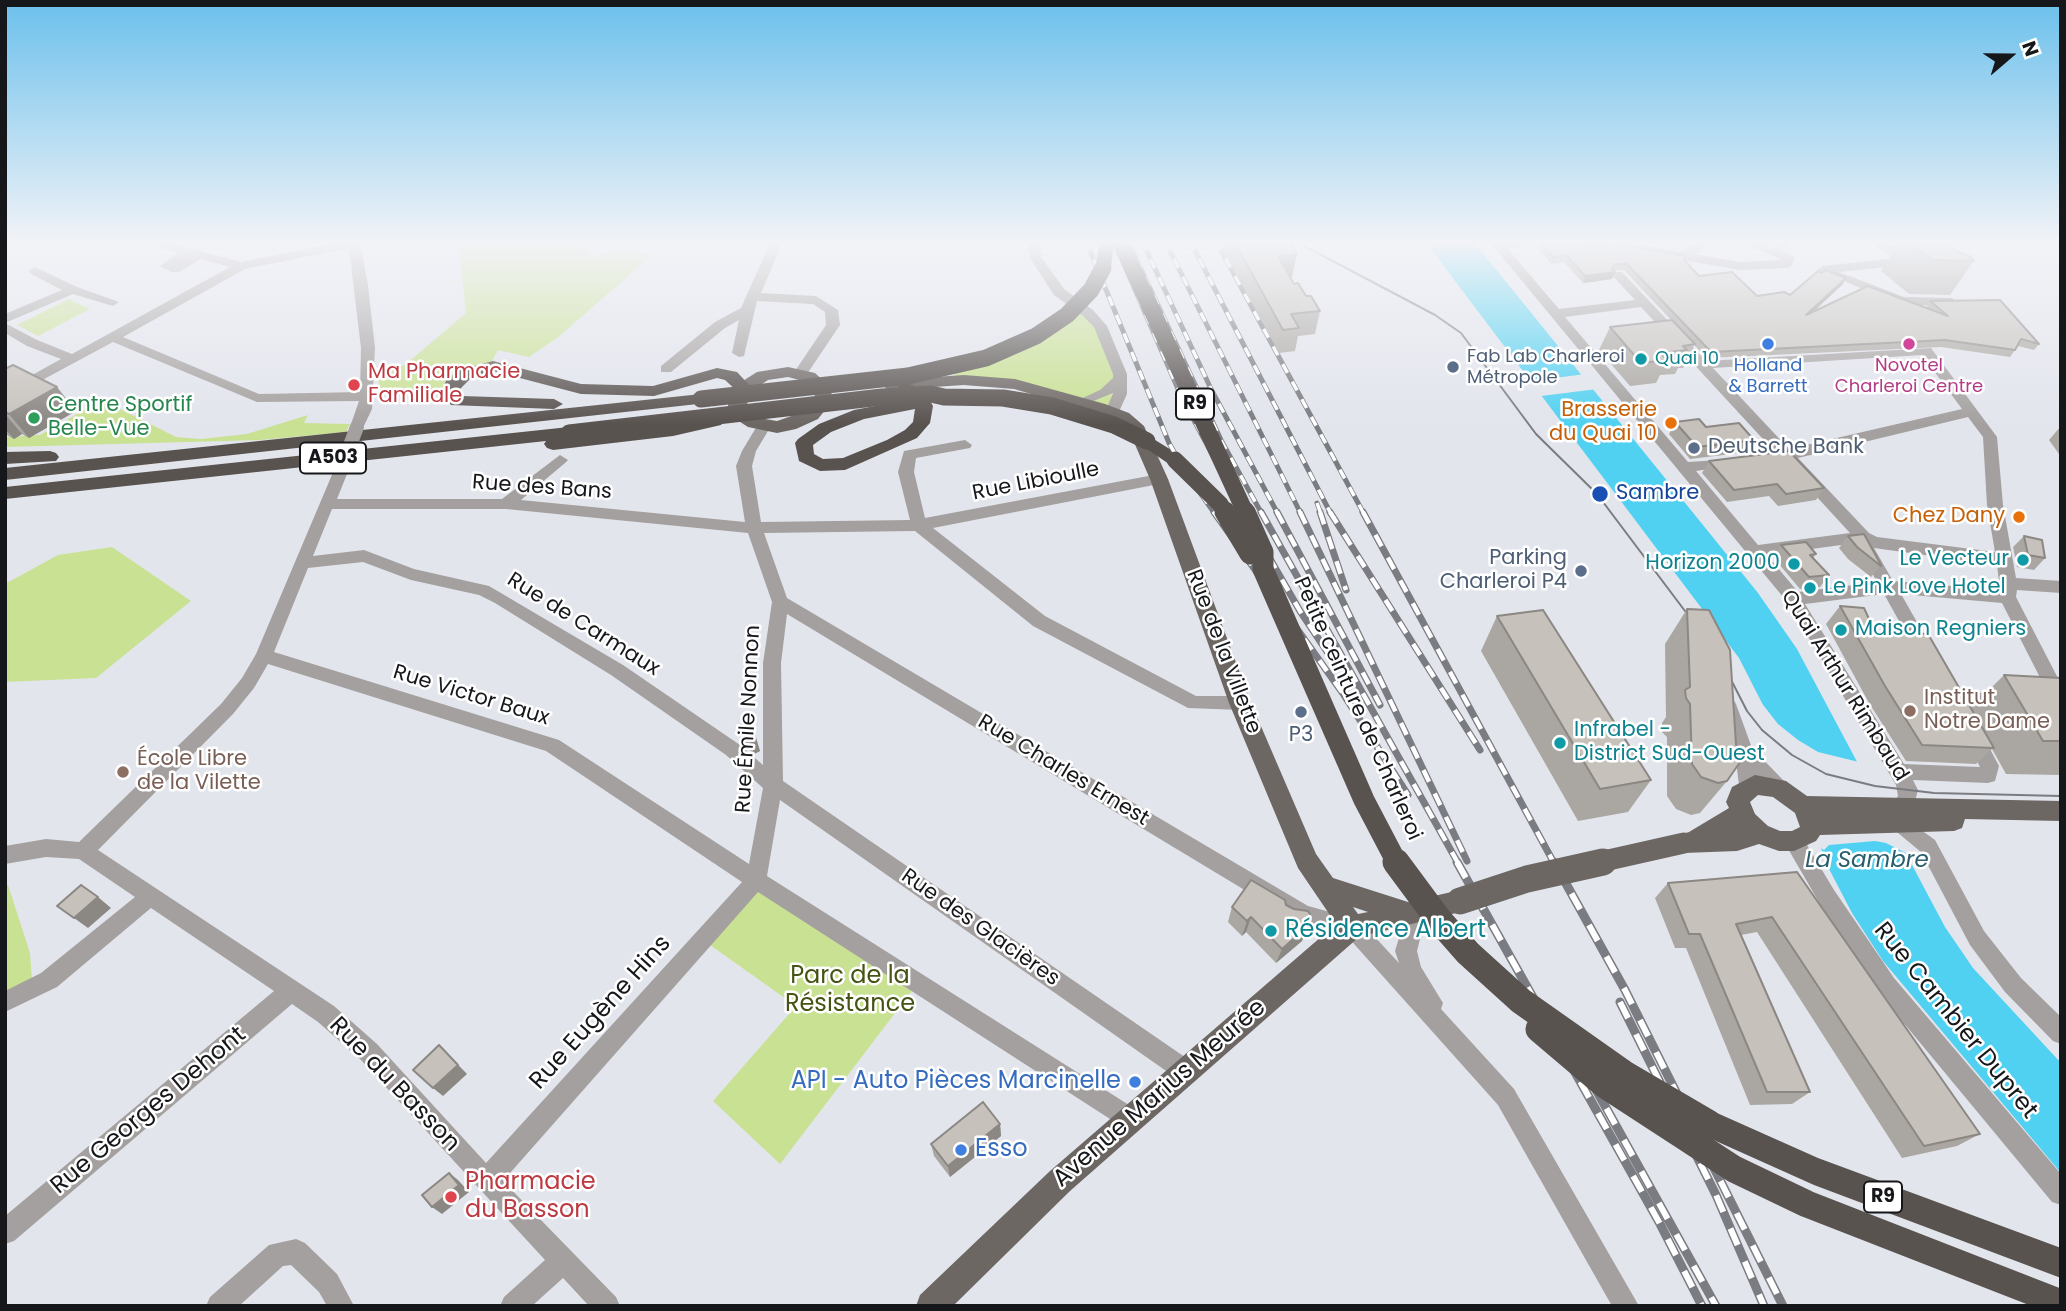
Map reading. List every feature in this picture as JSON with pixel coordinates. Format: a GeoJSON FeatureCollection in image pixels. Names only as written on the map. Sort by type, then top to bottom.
{"type":"FeatureCollection","features":[{"type":"Feature","properties":{"kind":"highway"},"geometry":{"type":"LineString","coordinates":[[1080,302],[1048,329],[1009,350],[906,382],[918,394],[924,406],[921,423],[904,439],[845,464],[828,466],[808,461],[803,453],[804,443],[816,433],[860,414],[944,397],[1003,398],[1045,405],[1114,425],[1147,441],[1175,460],[1210,492],[1230,518],[1251,556],[1263,569]]}},
{"type":"Feature","properties":{"kind":"highway","name":"Petite ceinture de Charleroi"},"geometry":{"type":"LineString","coordinates":[[1148,302],[1263,552],[1263,569],[1364,800],[1394,859],[1439,920],[1468,953],[1521,1001],[1557,1028],[1660,1097],[1746,1143],[2061,1263]]}},
{"type":"Feature","properties":{"kind":"highway"},"geometry":{"type":"LineString","coordinates":[[573,409],[457,401],[450,391],[453,383],[465,374],[493,366],[581,389],[654,391],[672,388],[712,373],[731,376],[741,400]]}},
{"type":"Feature","properties":{"kind":"highway","name":"A503"},"geometry":{"type":"LineString","coordinates":[[5,474],[196,455],[573,409],[906,382]]}},
{"type":"Feature","properties":{"kind":"highway","name":"A503"},"geometry":{"type":"LineString","coordinates":[[5,493],[882,397],[931,394],[944,397]]}},
{"type":"Feature","properties":{"kind":"highway"},"geometry":{"type":"LineString","coordinates":[[514,438],[534,445],[685,428],[741,400]]}},
{"type":"Feature","properties":{"kind":"highway"},"geometry":{"type":"LineString","coordinates":[[80,468],[106,471],[573,423],[694,409],[741,400]]}},
{"type":"Feature","properties":{"kind":"highway"},"geometry":{"type":"LineString","coordinates":[[5,458],[196,455]]}},
{"type":"Feature","properties":{"kind":"highway"},"geometry":{"type":"LineString","coordinates":[[5,500],[117,489],[152,478]]}},
{"type":"Feature","properties":{"kind":"highway"},"geometry":{"type":"LineString","coordinates":[[1521,1001],[1542,1033],[1605,1085],[1734,1169],[1807,1204],[2061,1303]]}},
{"type":"Feature","properties":{"kind":"main road"},"geometry":{"type":"LineString","coordinates":[[823,394],[813,415],[790,425],[764,426],[754,423],[741,400],[764,376],[788,372],[809,377],[823,394],[840,395],[906,382],[1032,390]]}},
{"type":"Feature","properties":{"kind":"main road"},"geometry":{"type":"LineString","coordinates":[[823,394],[842,390],[964,380],[1015,384],[1032,390]]}},
{"type":"Feature","properties":{"kind":"main road","name":"Rue de la Villette"},"geometry":{"type":"LineString","coordinates":[[1032,390],[1112,412],[1123,417],[1138,430],[1159,480],[1240,703],[1307,860],[1352,927]]}},
{"type":"Feature","properties":{"kind":"main road"},"geometry":{"type":"LineString","coordinates":[[1798,815],[1779,841],[1760,833],[1741,812],[1738,802],[1740,794],[1746,788],[1766,785],[1798,815],[2061,811]]}},
{"type":"Feature","properties":{"kind":"main road","name":"Avenue Marius Meurée"},"geometry":{"type":"LineString","coordinates":[[1690,841],[1741,812]]}},
{"type":"Feature","properties":{"kind":"main road"},"geometry":{"type":"LineString","coordinates":[[1895,813],[2061,823]]}},
{"type":"Feature","properties":{"kind":"main road","name":"Avenue Marius Meurée"},"geometry":{"type":"LineString","coordinates":[[931,1306],[1060,1181],[1352,927],[1460,901],[1527,879],[1690,841],[1737,841],[1760,833]]}},
{"type":"Feature","properties":{"kind":"main road"},"geometry":{"type":"LineString","coordinates":[[1326,887],[1412,912]]}},
{"type":"Feature","properties":{"kind":"street"},"geometry":{"type":"LineString","coordinates":[[5,319],[44,302]]}},
{"type":"Feature","properties":{"kind":"street"},"geometry":{"type":"LineString","coordinates":[[5,396],[177,302]]}},
{"type":"Feature","properties":{"kind":"street"},"geometry":{"type":"LineString","coordinates":[[5,855],[46,849],[83,851],[227,709],[248,683],[264,656],[304,563],[365,409],[367,335],[364,302]]}},
{"type":"Feature","properties":{"kind":"street"},"geometry":{"type":"LineString","coordinates":[[666,369],[750,303],[768,302]]}},
{"type":"Feature","properties":{"kind":"street"},"geometry":{"type":"LineString","coordinates":[[800,374],[834,319],[831,310],[819,302]]}},
{"type":"Feature","properties":{"kind":"street"},"geometry":{"type":"LineString","coordinates":[[1073,302],[1100,326],[1121,379],[1119,403],[1112,412]]}},
{"type":"Feature","properties":{"kind":"street","name":"Quai Arthur Rimbaud"},"geometry":{"type":"LineString","coordinates":[[1545,302],[1794,599],[1908,790],[1907,799],[1895,813]]}},
{"type":"Feature","properties":{"kind":"street"},"geometry":{"type":"LineString","coordinates":[[720,325],[740,347],[750,303]]}},
{"type":"Feature","properties":{"kind":"street"},"geometry":{"type":"LineString","coordinates":[[1554,314],[1645,303],[1863,537],[1874,542],[1984,555],[2004,561]]}},
{"type":"Feature","properties":{"kind":"street"},"geometry":{"type":"LineString","coordinates":[[5,327],[32,343],[73,359]]}},
{"type":"Feature","properties":{"kind":"street"},"geometry":{"type":"LineString","coordinates":[[114,338],[257,398],[367,396]]}},
{"type":"Feature","properties":{"kind":"street"},"geometry":{"type":"LineString","coordinates":[[1702,365],[1926,351],[1990,437],[1995,505],[2009,591],[2061,703],[2028,702],[1948,692],[1990,766],[1988,775],[1898,772]]}},
{"type":"Feature","properties":{"kind":"street"},"geometry":{"type":"LineString","coordinates":[[1081,402],[1105,393],[1121,379]]}},
{"type":"Feature","properties":{"kind":"street"},"geometry":{"type":"LineString","coordinates":[[1683,468],[1786,454],[1969,412]]}},
{"type":"Feature","properties":{"kind":"street"},"geometry":{"type":"LineString","coordinates":[[764,426],[748,451],[744,466],[754,528],[780,602]]}},
{"type":"Feature","properties":{"kind":"street"},"geometry":{"type":"LineString","coordinates":[[965,445],[909,454],[906,472],[919,525],[1039,621],[1194,703],[1240,703]]}},
{"type":"Feature","properties":{"kind":"street"},"geometry":{"type":"LineString","coordinates":[[506,503],[560,460]]}},
{"type":"Feature","properties":{"kind":"street","name":"Rue Libioulle"},"geometry":{"type":"LineString","coordinates":[[754,528],[919,525],[1159,480]]}},
{"type":"Feature","properties":{"kind":"street","name":"Rue des Bans"},"geometry":{"type":"LineString","coordinates":[[326,504],[506,503],[754,528]]}},
{"type":"Feature","properties":{"kind":"street"},"geometry":{"type":"LineString","coordinates":[[1755,551],[1863,537]]}},
{"type":"Feature","properties":{"kind":"street"},"geometry":{"type":"LineString","coordinates":[[1863,537],[1865,546],[1931,662]]}},
{"type":"Feature","properties":{"kind":"street","name":"Rue de Carmaux"},"geometry":{"type":"LineString","coordinates":[[304,563],[364,556],[411,574],[483,590],[638,684],[733,750],[773,785]]}},
{"type":"Feature","properties":{"kind":"street"},"geometry":{"type":"LineString","coordinates":[[1794,599],[1888,587],[2009,591],[2061,587]]}},
{"type":"Feature","properties":{"kind":"street","name":"Rue Émile Nonnon"},"geometry":{"type":"LineString","coordinates":[[756,880],[773,785],[772,663],[780,602]]}},
{"type":"Feature","properties":{"kind":"street","name":"Rue Charles Ernest"},"geometry":{"type":"LineString","coordinates":[[780,602],[1303,914],[1352,927]]}},
{"type":"Feature","properties":{"kind":"street","name":"Rue Victor Baux"},"geometry":{"type":"LineString","coordinates":[[264,656],[552,745],[756,880],[1132,1120]]}},
{"type":"Feature","properties":{"kind":"street"},"geometry":{"type":"LineString","coordinates":[[1719,682],[1744,752],[1746,788]]}},
{"type":"Feature","properties":{"kind":"street","name":"Rue Cambier Dupret"},"geometry":{"type":"LineString","coordinates":[[1744,752],[1798,815],[1827,897],[1886,985],[2061,1193]]}},
{"type":"Feature","properties":{"kind":"street","name":"Rue des Glacières"},"geometry":{"type":"LineString","coordinates":[[773,785],[1187,1072]]}},
{"type":"Feature","properties":{"kind":"street"},"geometry":{"type":"LineString","coordinates":[[1895,813],[1928,846],[1977,938],[2013,985],[2061,1033]]}},
{"type":"Feature","properties":{"kind":"street","name":"Rue du Basson"},"geometry":{"type":"LineString","coordinates":[[83,851],[326,1014],[369,1052],[486,1181],[607,1306]]}},
{"type":"Feature","properties":{"kind":"street","name":"Rue Eugène Hins"},"geometry":{"type":"LineString","coordinates":[[486,1181],[756,880]]}},
{"type":"Feature","properties":{"kind":"street"},"geometry":{"type":"LineString","coordinates":[[5,1002],[48,980],[151,896]]}},
{"type":"Feature","properties":{"kind":"street"},"geometry":{"type":"LineString","coordinates":[[1412,912],[1406,951],[1412,971],[1460,1047]]}},
{"type":"Feature","properties":{"kind":"street"},"geometry":{"type":"LineString","coordinates":[[1352,927],[1506,1097],[1626,1306]]}},
{"type":"Feature","properties":{"kind":"street","name":"Rue Georges Dehont"},"geometry":{"type":"LineString","coordinates":[[5,1232],[292,990]]}},
{"type":"Feature","properties":{"kind":"street"},"geometry":{"type":"LineString","coordinates":[[219,1306],[278,1254],[296,1252],[328,1283],[341,1306]]}},
{"type":"Feature","properties":{"kind":"street"},"geometry":{"type":"LineString","coordinates":[[513,1306],[564,1260]]}},
{"type":"Feature","properties":{"kind":"green space"},"geometry":{"type":"Polygon","coordinates":[[[63,302],[76,302],[90,309],[38,336],[17,325],[63,302]]]}},
{"type":"Feature","properties":{"kind":"green space"},"geometry":{"type":"Polygon","coordinates":[[[465,302],[598,302],[557,338],[529,357],[498,350],[491,363],[462,370],[445,383],[443,395],[380,391],[378,377],[406,364],[466,313],[465,302]]]}},
{"type":"Feature","properties":{"kind":"green space"},"geometry":{"type":"Polygon","coordinates":[[[1080,313],[1095,326],[1114,375],[1108,407],[954,376],[957,371],[1080,313]]]}},
{"type":"Feature","properties":{"kind":"green space"},"geometry":{"type":"Polygon","coordinates":[[[102,400],[176,437],[201,439],[247,434],[308,415],[304,423],[350,424],[346,432],[260,440],[5,447],[5,437],[40,435],[102,400]]]}},
{"type":"Feature","properties":{"kind":"green space"},"geometry":{"type":"Polygon","coordinates":[[[112,547],[191,601],[96,678],[5,682],[5,584],[58,555],[112,547]]]}},
{"type":"Feature","properties":{"kind":"green space","name":"Parc de la Résistance"},"geometry":{"type":"Polygon","coordinates":[[[756,880],[918,983],[780,1164],[713,1101],[796,1006],[703,940],[756,880]]]}},
{"type":"Feature","properties":{"kind":"green space"},"geometry":{"type":"Polygon","coordinates":[[[8,885],[30,953],[32,981],[5,1011],[5,886],[8,885]]]}},
{"type":"Feature","properties":{"kind":"water","name":"La Sambre"},"geometry":{"type":"Polygon","coordinates":[[[1471,302],[1523,302],[1758,593],[1797,649],[1945,927],[1973,968],[2061,1063],[2061,1173],[1883,961],[1852,913],[1827,865],[1813,825],[1777,748],[1763,705],[1739,658],[1471,302]]]}},
{"type":"Feature","properties":{"kind":"pier"},"geometry":{"type":"Polygon","coordinates":[[[1586,374],[1597,389],[1541,396],[1530,381],[1586,374]]]}},
{"type":"Feature","properties":{"kind":"pier"},"geometry":{"type":"Polygon","coordinates":[[[1760,701],[1778,724],[1798,740],[1818,752],[1863,763],[1910,855],[1886,843],[1875,841],[1829,845],[1824,850],[1816,845],[1774,750],[1757,702],[1760,701]]]}},
{"type":"Feature","properties":{"kind":"building"},"geometry":{"type":"Polygon","coordinates":[[[1268,302],[1315,302],[1320,311],[1291,314],[1299,328],[1283,330],[1268,302]]]}},
{"type":"Feature","properties":{"kind":"building"},"geometry":{"type":"Polygon","coordinates":[[[1663,302],[1820,302],[1806,315],[1833,302],[1911,302],[1948,316],[1931,302],[2002,302],[2039,344],[2021,339],[2015,350],[1945,340],[1711,352],[1663,302]]]}},
{"type":"Feature","properties":{"kind":"building"},"geometry":{"type":"Polygon","coordinates":[[[1672,320],[1695,344],[1683,346],[1687,350],[1661,353],[1667,360],[1641,363],[1610,327],[1672,320]]]}},
{"type":"Feature","properties":{"kind":"building"},"geometry":{"type":"Polygon","coordinates":[[[13,365],[57,387],[9,414],[5,412],[5,369],[13,365]]]}},
{"type":"Feature","properties":{"kind":"building"},"geometry":{"type":"Polygon","coordinates":[[[1699,419],[1706,427],[1739,423],[1754,440],[1697,447],[1675,422],[1699,419]]]}},
{"type":"Feature","properties":{"kind":"building"},"geometry":{"type":"Polygon","coordinates":[[[1789,451],[1824,488],[1786,494],[1777,484],[1734,490],[1709,461],[1789,451]]]}},
{"type":"Feature","properties":{"kind":"building"},"geometry":{"type":"Polygon","coordinates":[[[1864,534],[1881,566],[1848,536],[1864,534]]]}},
{"type":"Feature","properties":{"kind":"building"},"geometry":{"type":"Polygon","coordinates":[[[2024,536],[2042,540],[2045,558],[2028,555],[2024,536]]]}},
{"type":"Feature","properties":{"kind":"building"},"geometry":{"type":"Polygon","coordinates":[[[1806,542],[1816,554],[1810,555],[1829,575],[1809,577],[1781,545],[1806,542]]]}},
{"type":"Feature","properties":{"kind":"building"},"geometry":{"type":"Polygon","coordinates":[[[1840,606],[1864,608],[1875,632],[1928,634],[1994,748],[1922,745],[1840,606]]]}},
{"type":"Feature","properties":{"kind":"building"},"geometry":{"type":"Polygon","coordinates":[[[1687,609],[1709,610],[1730,650],[1736,745],[1747,752],[1727,781],[1718,783],[1701,777],[1692,764],[1690,704],[1685,690],[1690,687],[1687,609]]]}},
{"type":"Feature","properties":{"kind":"building"},"geometry":{"type":"Polygon","coordinates":[[[1543,610],[1651,780],[1600,789],[1497,616],[1543,610]]]}},
{"type":"Feature","properties":{"kind":"building"},"geometry":{"type":"Polygon","coordinates":[[[2004,675],[2061,678],[2061,741],[2043,741],[2004,675]]]}},
{"type":"Feature","properties":{"kind":"building"},"geometry":{"type":"Polygon","coordinates":[[[746,722],[755,734],[749,737],[738,728],[746,722]]]}},
{"type":"Feature","properties":{"kind":"building"},"geometry":{"type":"Polygon","coordinates":[[[1797,872],[1980,1134],[1924,1146],[1772,917],[1736,924],[1810,1092],[1767,1092],[1700,934],[1689,934],[1668,883],[1797,872]]]}},
{"type":"Feature","properties":{"kind":"building"},"geometry":{"type":"Polygon","coordinates":[[[1251,880],[1285,900],[1286,905],[1308,911],[1310,914],[1308,926],[1282,949],[1251,917],[1247,921],[1232,907],[1251,880]]]}},
{"type":"Feature","properties":{"kind":"building"},"geometry":{"type":"Polygon","coordinates":[[[81,885],[98,897],[74,918],[57,906],[81,885]]]}},
{"type":"Feature","properties":{"kind":"building"},"geometry":{"type":"Polygon","coordinates":[[[439,1045],[458,1065],[433,1088],[413,1070],[439,1045]]]}},
{"type":"Feature","properties":{"kind":"building"},"geometry":{"type":"Polygon","coordinates":[[[983,1102],[1000,1124],[948,1166],[931,1144],[983,1102]]]}},
{"type":"Feature","properties":{"kind":"building"},"geometry":{"type":"Polygon","coordinates":[[[449,1173],[459,1185],[432,1207],[422,1195],[449,1173]]]}},
{"type":"Feature","properties":{"kind":"tram line"},"geometry":{"type":"LineString","coordinates":[[1411,302],[1461,333],[1536,434],[1597,494],[1697,627]]}},
{"type":"Feature","properties":{"kind":"tram line"},"geometry":{"type":"LineString","coordinates":[[1723,664],[1747,711],[1762,730],[1792,755],[1826,774],[1875,786],[1934,793],[2061,796]]}},
{"type":"Feature","properties":{"kind":"railway"},"geometry":{"type":"LineString","coordinates":[[1111,302],[1169,443],[1215,514]]}},
{"type":"Feature","properties":{"kind":"railway"},"geometry":{"type":"LineString","coordinates":[[1140,302],[1181,396],[1244,514]]}},
{"type":"Feature","properties":{"kind":"railway"},"geometry":{"type":"LineString","coordinates":[[1157,302],[1222,442],[1262,514]]}},
{"type":"Feature","properties":{"kind":"railway"},"geometry":{"type":"LineString","coordinates":[[1171,302],[1211,389],[1278,514]]}},
{"type":"Feature","properties":{"kind":"railway"},"geometry":{"type":"LineString","coordinates":[[1195,302],[1301,514]]}},
{"type":"Feature","properties":{"kind":"railway"},"geometry":{"type":"LineString","coordinates":[[1222,302],[1331,514]]}},
{"type":"Feature","properties":{"kind":"railway"},"geometry":{"type":"LineString","coordinates":[[1249,302],[1364,514]]}},
{"type":"Feature","properties":{"kind":"railway"},"geometry":{"type":"LineString","coordinates":[[1317,503],[1321,514]]}},
{"type":"Feature","properties":{"kind":"railway"},"geometry":{"type":"LineString","coordinates":[[1214,512],[1344,695],[1408,795]]}},
{"type":"Feature","properties":{"kind":"railway"},"geometry":{"type":"LineString","coordinates":[[1243,512],[1300,611],[1336,665]]}},
{"type":"Feature","properties":{"kind":"railway"},"geometry":{"type":"LineString","coordinates":[[1261,512],[1458,863]]}},
{"type":"Feature","properties":{"kind":"railway"},"geometry":{"type":"LineString","coordinates":[[1277,512],[1380,705]]}},
{"type":"Feature","properties":{"kind":"railway"},"geometry":{"type":"LineString","coordinates":[[1300,512],[1467,861]]}},
{"type":"Feature","properties":{"kind":"railway"},"geometry":{"type":"LineString","coordinates":[[1320,512],[1346,590]]}},
{"type":"Feature","properties":{"kind":"railway"},"geometry":{"type":"LineString","coordinates":[[1330,512],[1480,750]]}},
{"type":"Feature","properties":{"kind":"railway"},"geometry":{"type":"LineString","coordinates":[[1363,512],[1554,863]]}},
{"type":"Feature","properties":{"kind":"railway"},"geometry":{"type":"LineString","coordinates":[[1457,862],[1659,1222],[1702,1306]]}},
{"type":"Feature","properties":{"kind":"railway"},"geometry":{"type":"LineString","coordinates":[[1554,862],[1625,990],[1783,1306]]}},
{"type":"Feature","properties":{"kind":"railway"},"geometry":{"type":"LineString","coordinates":[[1620,1002],[1716,1195],[1764,1306]]}},
{"type":"Feature","properties":{"kind":"railway"},"geometry":{"type":"LineString","coordinates":[[1589,1077],[1716,1306]]}},
{"type":"Feature","properties":{"kind":"place","name":"Holland & Barrett"},"geometry":{"type":"Point","coordinates":[1768,344]}},
{"type":"Feature","properties":{"kind":"place","name":"Novotel Charleroi Centre"},"geometry":{"type":"Point","coordinates":[1909,344]}},
{"type":"Feature","properties":{"kind":"place","name":"Quai 10"},"geometry":{"type":"Point","coordinates":[1641,359]}},
{"type":"Feature","properties":{"kind":"place","name":"Fab Lab Charleroi Métropole"},"geometry":{"type":"Point","coordinates":[1453,367]}},
{"type":"Feature","properties":{"kind":"place","name":"Ma Pharmacie Familiale"},"geometry":{"type":"Point","coordinates":[354,385]}},
{"type":"Feature","properties":{"kind":"place","name":"Centre Sportif Belle-Vue"},"geometry":{"type":"Point","coordinates":[34,418]}},
{"type":"Feature","properties":{"kind":"place","name":"Brasserie du Quai 10"},"geometry":{"type":"Point","coordinates":[1671,423]}},
{"type":"Feature","properties":{"kind":"place","name":"Deutsche Bank"},"geometry":{"type":"Point","coordinates":[1694,448]}},
{"type":"Feature","properties":{"kind":"place","name":"Sambre"},"geometry":{"type":"Point","coordinates":[1600,494]}},
{"type":"Feature","properties":{"kind":"place","name":"Chez Dany"},"geometry":{"type":"Point","coordinates":[2019,517]}},
{"type":"Feature","properties":{"kind":"place","name":"Le Vecteur"},"geometry":{"type":"Point","coordinates":[2023,560]}},
{"type":"Feature","properties":{"kind":"place","name":"Horizon 2000"},"geometry":{"type":"Point","coordinates":[1794,564]}},
{"type":"Feature","properties":{"kind":"place","name":"Parking Charleroi P4"},"geometry":{"type":"Point","coordinates":[1581,571]}},
{"type":"Feature","properties":{"kind":"place","name":"Le Pink Love Hotel"},"geometry":{"type":"Point","coordinates":[1810,588]}},
{"type":"Feature","properties":{"kind":"place","name":"Maison Regniers"},"geometry":{"type":"Point","coordinates":[1841,630]}},
{"type":"Feature","properties":{"kind":"place","name":"Institut Notre Dame"},"geometry":{"type":"Point","coordinates":[1910,711]}},
{"type":"Feature","properties":{"kind":"place","name":"P3"},"geometry":{"type":"Point","coordinates":[1301,712]}},
{"type":"Feature","properties":{"kind":"place","name":"Infrabel - District Sud-Ouest"},"geometry":{"type":"Point","coordinates":[1560,743]}},
{"type":"Feature","properties":{"kind":"place","name":"École Libre de la Vilette"},"geometry":{"type":"Point","coordinates":[123,772]}},
{"type":"Feature","properties":{"kind":"place","name":"Résidence Albert"},"geometry":{"type":"Point","coordinates":[1271,931]}},
{"type":"Feature","properties":{"kind":"place","name":"API - Auto Pièces Marcinelle"},"geometry":{"type":"Point","coordinates":[1135,1082]}},
{"type":"Feature","properties":{"kind":"place","name":"Esso"},"geometry":{"type":"Point","coordinates":[961,1150]}},
{"type":"Feature","properties":{"kind":"place","name":"Pharmacie du Basson"},"geometry":{"type":"Point","coordinates":[451,1197]}}]}
